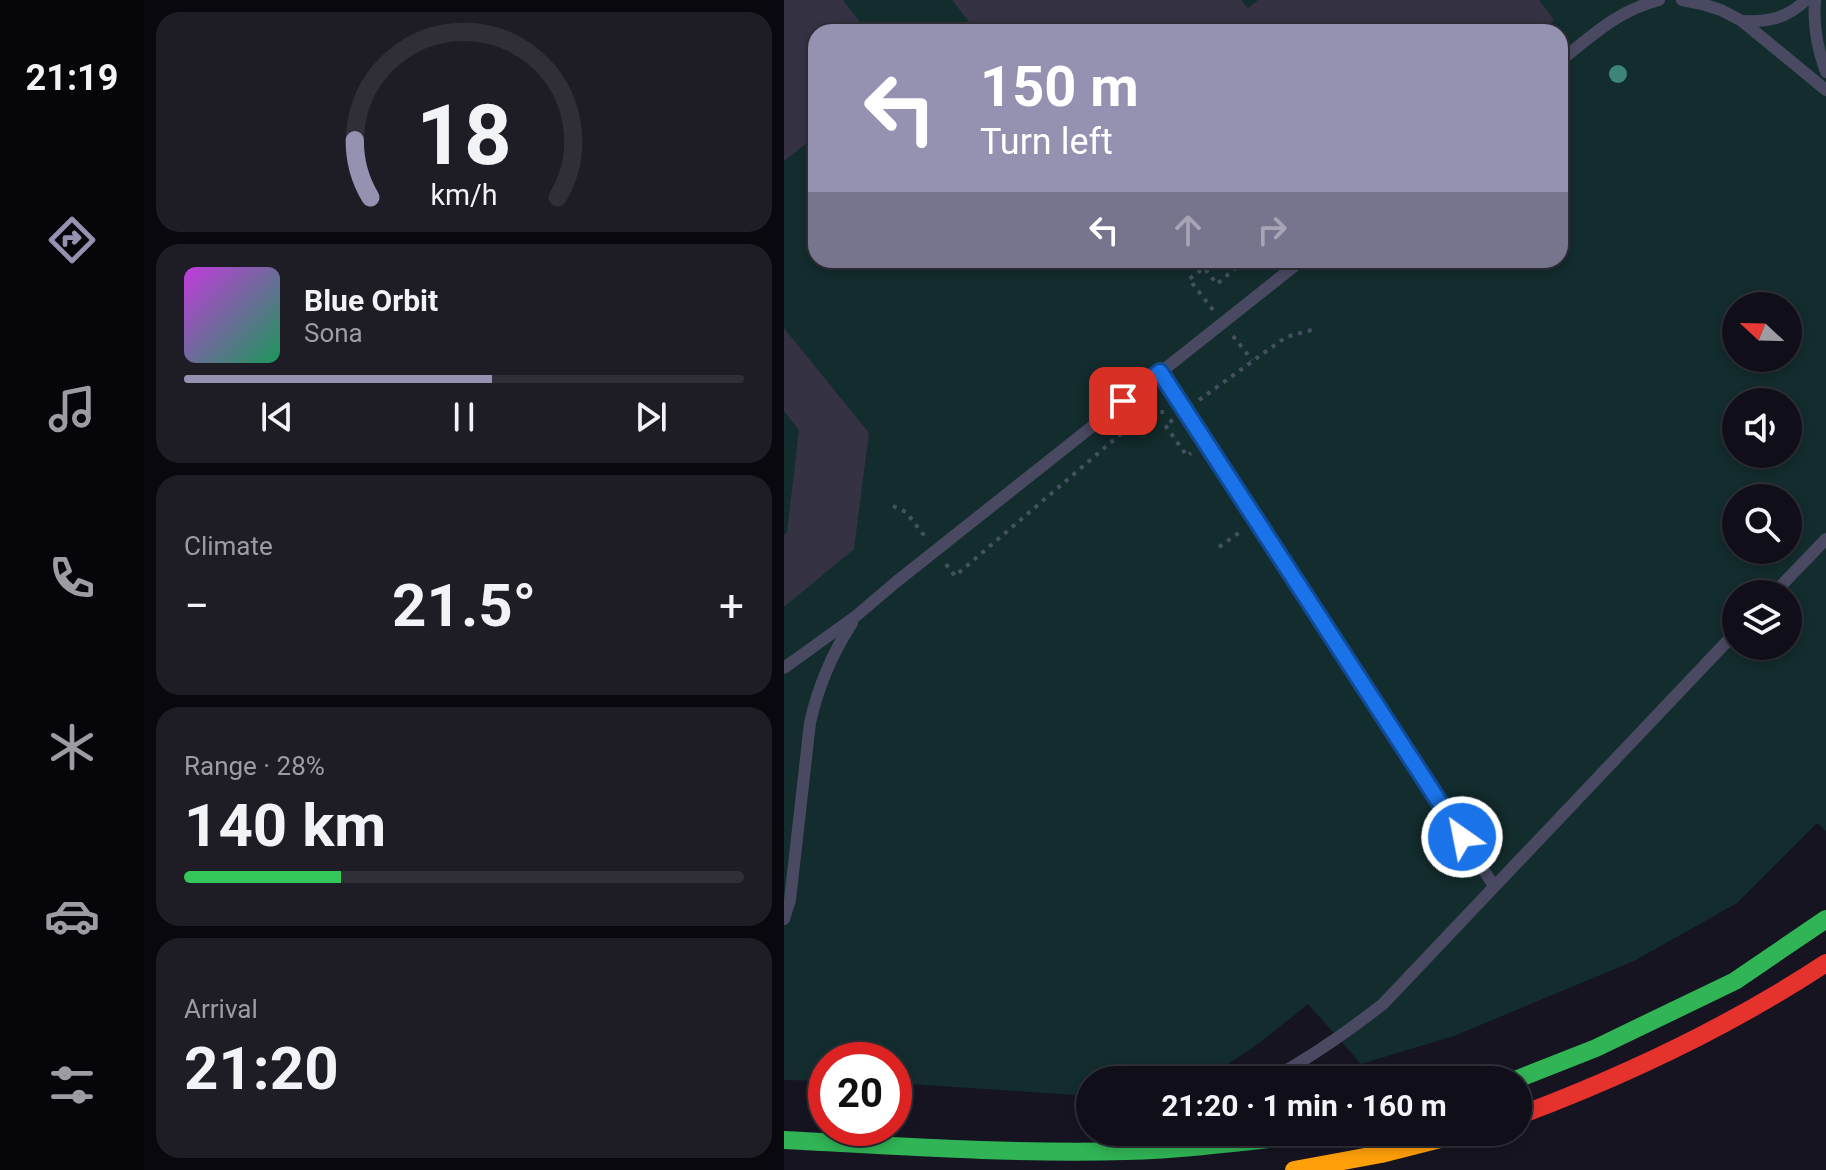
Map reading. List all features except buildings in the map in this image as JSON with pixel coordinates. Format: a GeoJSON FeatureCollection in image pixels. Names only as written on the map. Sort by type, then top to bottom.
{"type":"FeatureCollection","features":[{"type":"Feature","properties":{"kind":"main road"},"geometry":{"type":"LineString","coordinates":[[1532,1073],[1596,1048],[1735,981],[1826,919]]}},
{"type":"Feature","properties":{"kind":"main road"},"geometry":{"type":"LineString","coordinates":[[1532,1110],[1612,1079],[1707,1035],[1826,963]]}},
{"type":"Feature","properties":{"kind":"main road"},"geometry":{"type":"LineString","coordinates":[[784,1140],[1016,1151],[1084,1152],[1185,1146]]}},
{"type":"Feature","properties":{"kind":"main road"},"geometry":{"type":"LineString","coordinates":[[1294,1170],[1415,1146]]}},
{"type":"Feature","properties":{"kind":"lane"},"geometry":{"type":"LineString","coordinates":[[1568,55],[1620,14],[1659,0]]}},
{"type":"Feature","properties":{"kind":"lane"},"geometry":{"type":"LineString","coordinates":[[1682,0],[1721,10],[1742,21],[1826,90]]}},
{"type":"Feature","properties":{"kind":"lane"},"geometry":{"type":"LineString","coordinates":[[1742,21],[1764,22],[1785,15],[1806,0]]}},
{"type":"Feature","properties":{"kind":"lane"},"geometry":{"type":"LineString","coordinates":[[1815,0],[1818,51],[1826,72]]}},
{"type":"Feature","properties":{"kind":"lane"},"geometry":{"type":"LineString","coordinates":[[784,668],[856,616],[1292,268]]}},
{"type":"Feature","properties":{"kind":"lane"},"geometry":{"type":"LineString","coordinates":[[1160,372],[1494,886]]}},
{"type":"Feature","properties":{"kind":"lane"},"geometry":{"type":"LineString","coordinates":[[1786,580],[1826,539]]}},
{"type":"Feature","properties":{"kind":"lane"},"geometry":{"type":"LineString","coordinates":[[784,919],[790,900],[810,723],[816,695],[839,644],[856,616]]}},
{"type":"Feature","properties":{"kind":"lane"},"geometry":{"type":"LineString","coordinates":[[1294,1066],[1383,1004],[1722,647]]}},
{"type":"Feature","properties":{"kind":"lane"},"geometry":{"type":"LineString","coordinates":[[1084,1152],[1105,1146]]}},
{"type":"Feature","properties":{"kind":"path"},"geometry":{"type":"LineString","coordinates":[[1189,279],[1204,268],[1217,284],[1236,268]]}},
{"type":"Feature","properties":{"kind":"path"},"geometry":{"type":"LineString","coordinates":[[1190,407],[1286,337],[1315,329]]}},
{"type":"Feature","properties":{"kind":"path"},"geometry":{"type":"LineString","coordinates":[[893,506],[906,512],[955,576],[1137,420],[1149,413],[1164,412],[1182,424]]}},
{"type":"Feature","properties":{"kind":"path"},"geometry":{"type":"LineString","coordinates":[[1178,416],[1165,425],[1187,456]]}},
{"type":"Feature","properties":{"kind":"green space"},"geometry":{"type":"Polygon","coordinates":[[[784,0],[1826,0],[1826,831],[1817,823],[1737,903],[1634,961],[1454,1036],[1361,1064],[1308,1004],[1268,1036],[1222,1066],[1076,1066],[1076,1095],[912,1084],[912,1042],[808,1042],[808,1081],[784,1080],[784,0]]]}},
{"type":"Feature","properties":{"kind":"traffic: fast"},"geometry":{"type":"LineString","coordinates":[[1532,1073],[1596,1048],[1735,981],[1826,919]]}},
{"type":"Feature","properties":{"kind":"traffic: fast"},"geometry":{"type":"LineString","coordinates":[[784,1140],[1083,1152],[1197,1146]]}},
{"type":"Feature","properties":{"kind":"traffic: slow"},"geometry":{"type":"LineString","coordinates":[[1294,1170],[1413,1146]]}},
{"type":"Feature","properties":{"kind":"traffic: jam"},"geometry":{"type":"LineString","coordinates":[[1532,1110],[1598,1084],[1715,1029],[1826,963]]}},
{"type":"Feature","properties":{"kind":"route"},"geometry":{"type":"LineString","coordinates":[[1123,401],[1160,372],[1462,837]]}}]}
